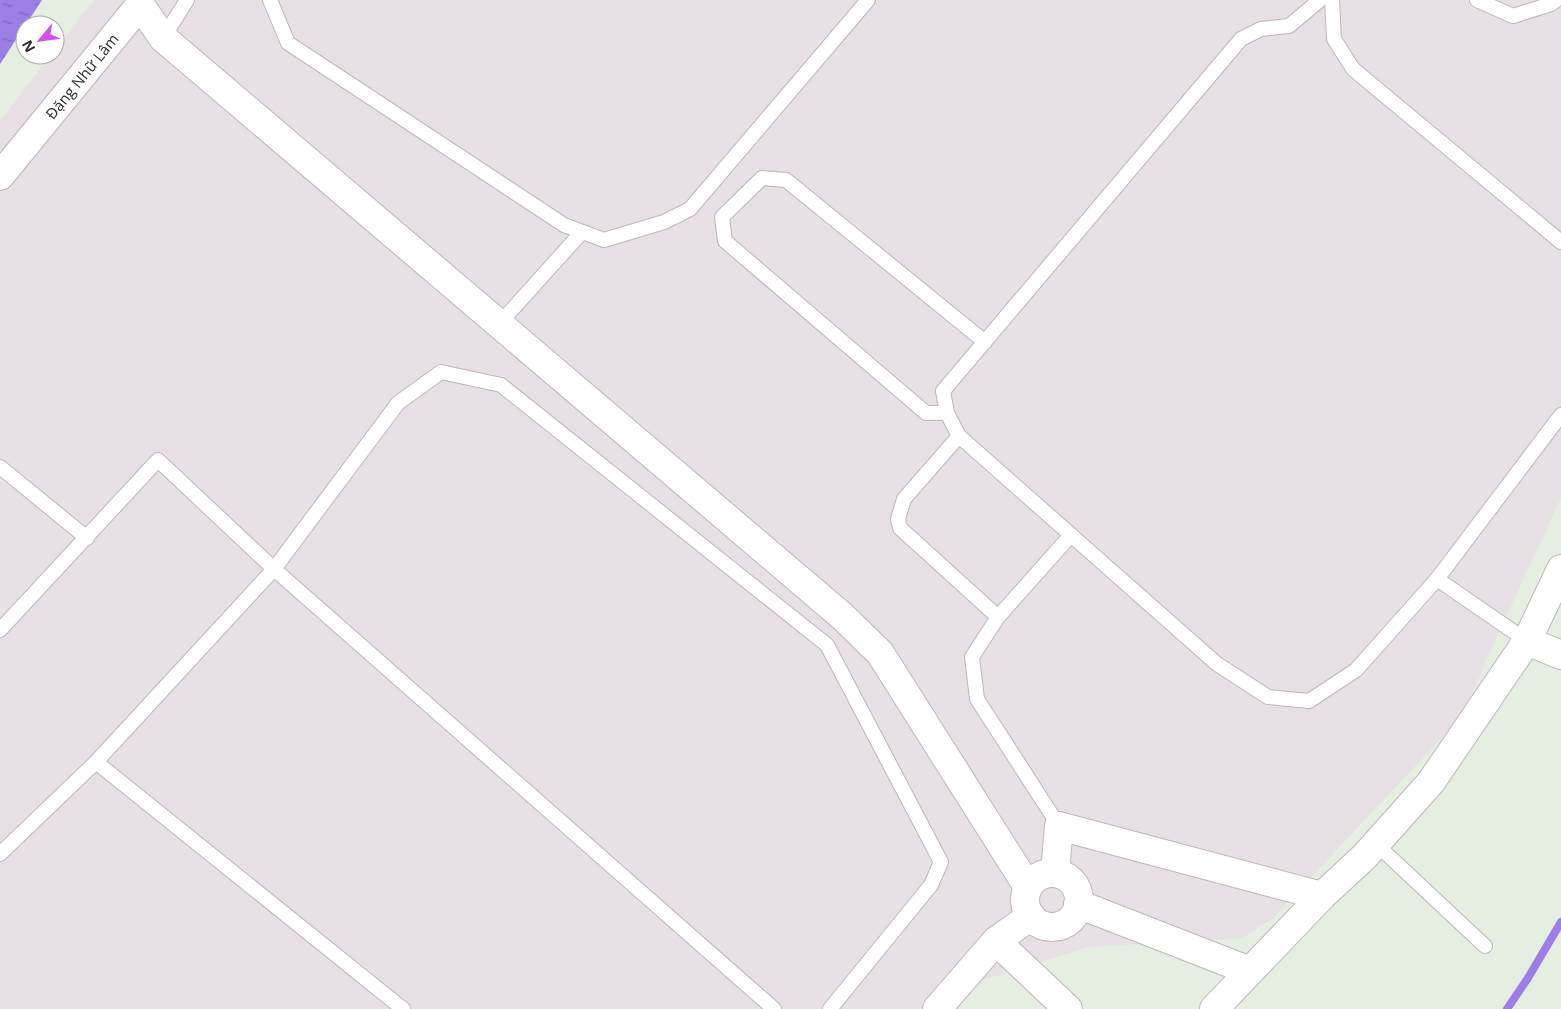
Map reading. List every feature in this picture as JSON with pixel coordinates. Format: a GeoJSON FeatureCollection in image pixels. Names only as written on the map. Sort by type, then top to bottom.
{"type":"FeatureCollection","features":[{"type":"Feature","properties":{"kind":"street","name":"Đặng Nhữ Lâm"},"geometry":{"type":"LineString","coordinates":[[0,176],[134,11],[144,9],[163,38]]}},
{"type":"Feature","properties":{"kind":"street"},"geometry":{"type":"LineString","coordinates":[[163,38],[842,616],[880,653],[1028,887]]}},
{"type":"Feature","properties":{"kind":"street"},"geometry":{"type":"LineString","coordinates":[[1214,1009],[1322,896],[1366,856],[1431,782],[1527,641],[1561,569]]}},
{"type":"Feature","properties":{"kind":"street"},"geometry":{"type":"LineString","coordinates":[[1527,641],[1561,655]]}},
{"type":"Feature","properties":{"kind":"street"},"geometry":{"type":"LineString","coordinates":[[1055,873],[1059,826],[1322,896]]}},
{"type":"Feature","properties":{"kind":"street"},"geometry":{"type":"LineString","coordinates":[[1047,873],[1055,873],[1070,880],[1076,887],[1078,904],[1076,912],[1063,924],[1045,926],[1031,916],[1025,902],[1026,894],[1033,880],[1047,873]]}},
{"type":"Feature","properties":{"kind":"street"},"geometry":{"type":"LineString","coordinates":[[1078,904],[1250,972]]}},
{"type":"Feature","properties":{"kind":"street"},"geometry":{"type":"LineString","coordinates":[[937,1009],[996,941],[1031,916]]}},
{"type":"Feature","properties":{"kind":"street"},"geometry":{"type":"LineString","coordinates":[[996,941],[1068,1009]]}},
{"type":"Feature","properties":{"kind":"lane"},"geometry":{"type":"LineString","coordinates":[[163,38],[186,0]]}},
{"type":"Feature","properties":{"kind":"lane"},"geometry":{"type":"LineString","coordinates":[[270,0],[288,43],[564,225],[604,240],[664,222],[690,210],[868,0]]}},
{"type":"Feature","properties":{"kind":"lane"},"geometry":{"type":"LineString","coordinates":[[1320,0],[1290,26],[1261,29],[1241,39],[943,391],[947,413],[959,436],[1217,664],[1268,697],[1309,701],[1356,670],[1437,579],[1561,415]]}},
{"type":"Feature","properties":{"kind":"lane"},"geometry":{"type":"LineString","coordinates":[[1332,0],[1334,39],[1352,69],[1561,242]]}},
{"type":"Feature","properties":{"kind":"lane"},"geometry":{"type":"LineString","coordinates":[[1477,0],[1513,16],[1551,4],[1556,0]]}},
{"type":"Feature","properties":{"kind":"lane"},"geometry":{"type":"LineString","coordinates":[[947,413],[926,413],[725,241],[722,218],[762,178],[786,180],[985,342]]}},
{"type":"Feature","properties":{"kind":"lane"},"geometry":{"type":"LineString","coordinates":[[500,323],[582,232]]}},
{"type":"Feature","properties":{"kind":"lane"},"geometry":{"type":"LineString","coordinates":[[0,854],[96,762],[274,569],[398,403],[440,372],[501,385],[827,645],[941,862],[931,885],[830,1009]]}},
{"type":"Feature","properties":{"kind":"lane"},"geometry":{"type":"LineString","coordinates":[[959,436],[904,499],[898,519],[900,528],[998,617]]}},
{"type":"Feature","properties":{"kind":"lane"},"geometry":{"type":"LineString","coordinates":[[0,630],[158,460],[274,569],[774,1009]]}},
{"type":"Feature","properties":{"kind":"lane"},"geometry":{"type":"LineString","coordinates":[[0,467],[87,538]]}},
{"type":"Feature","properties":{"kind":"lane"},"geometry":{"type":"LineString","coordinates":[[1059,826],[978,699],[972,657],[998,617],[1072,535]]}},
{"type":"Feature","properties":{"kind":"lane"},"geometry":{"type":"LineString","coordinates":[[1437,579],[1527,641]]}},
{"type":"Feature","properties":{"kind":"lane"},"geometry":{"type":"LineString","coordinates":[[96,762],[402,1009]]}},
{"type":"Feature","properties":{"kind":"lane"},"geometry":{"type":"LineString","coordinates":[[1376,844],[1485,946]]}},
{"type":"Feature","properties":{"kind":"shaded area"},"geometry":{"type":"Polygon","coordinates":[[[94,0],[1561,0],[1561,498],[1494,643],[1464,714],[1272,919],[1242,938],[1088,947],[977,982],[956,1009],[0,1009],[0,121],[43,65],[65,65],[65,37],[94,0]]]}},
{"type":"Feature","properties":{"kind":"water"},"geometry":{"type":"Polygon","coordinates":[[[0,0],[42,0],[32,15],[15,15],[15,41],[0,64],[0,0]]]}},
{"type":"Feature","properties":{"kind":"waterway"},"geometry":{"type":"LineString","coordinates":[[1507,1009],[1561,922]]}}]}
